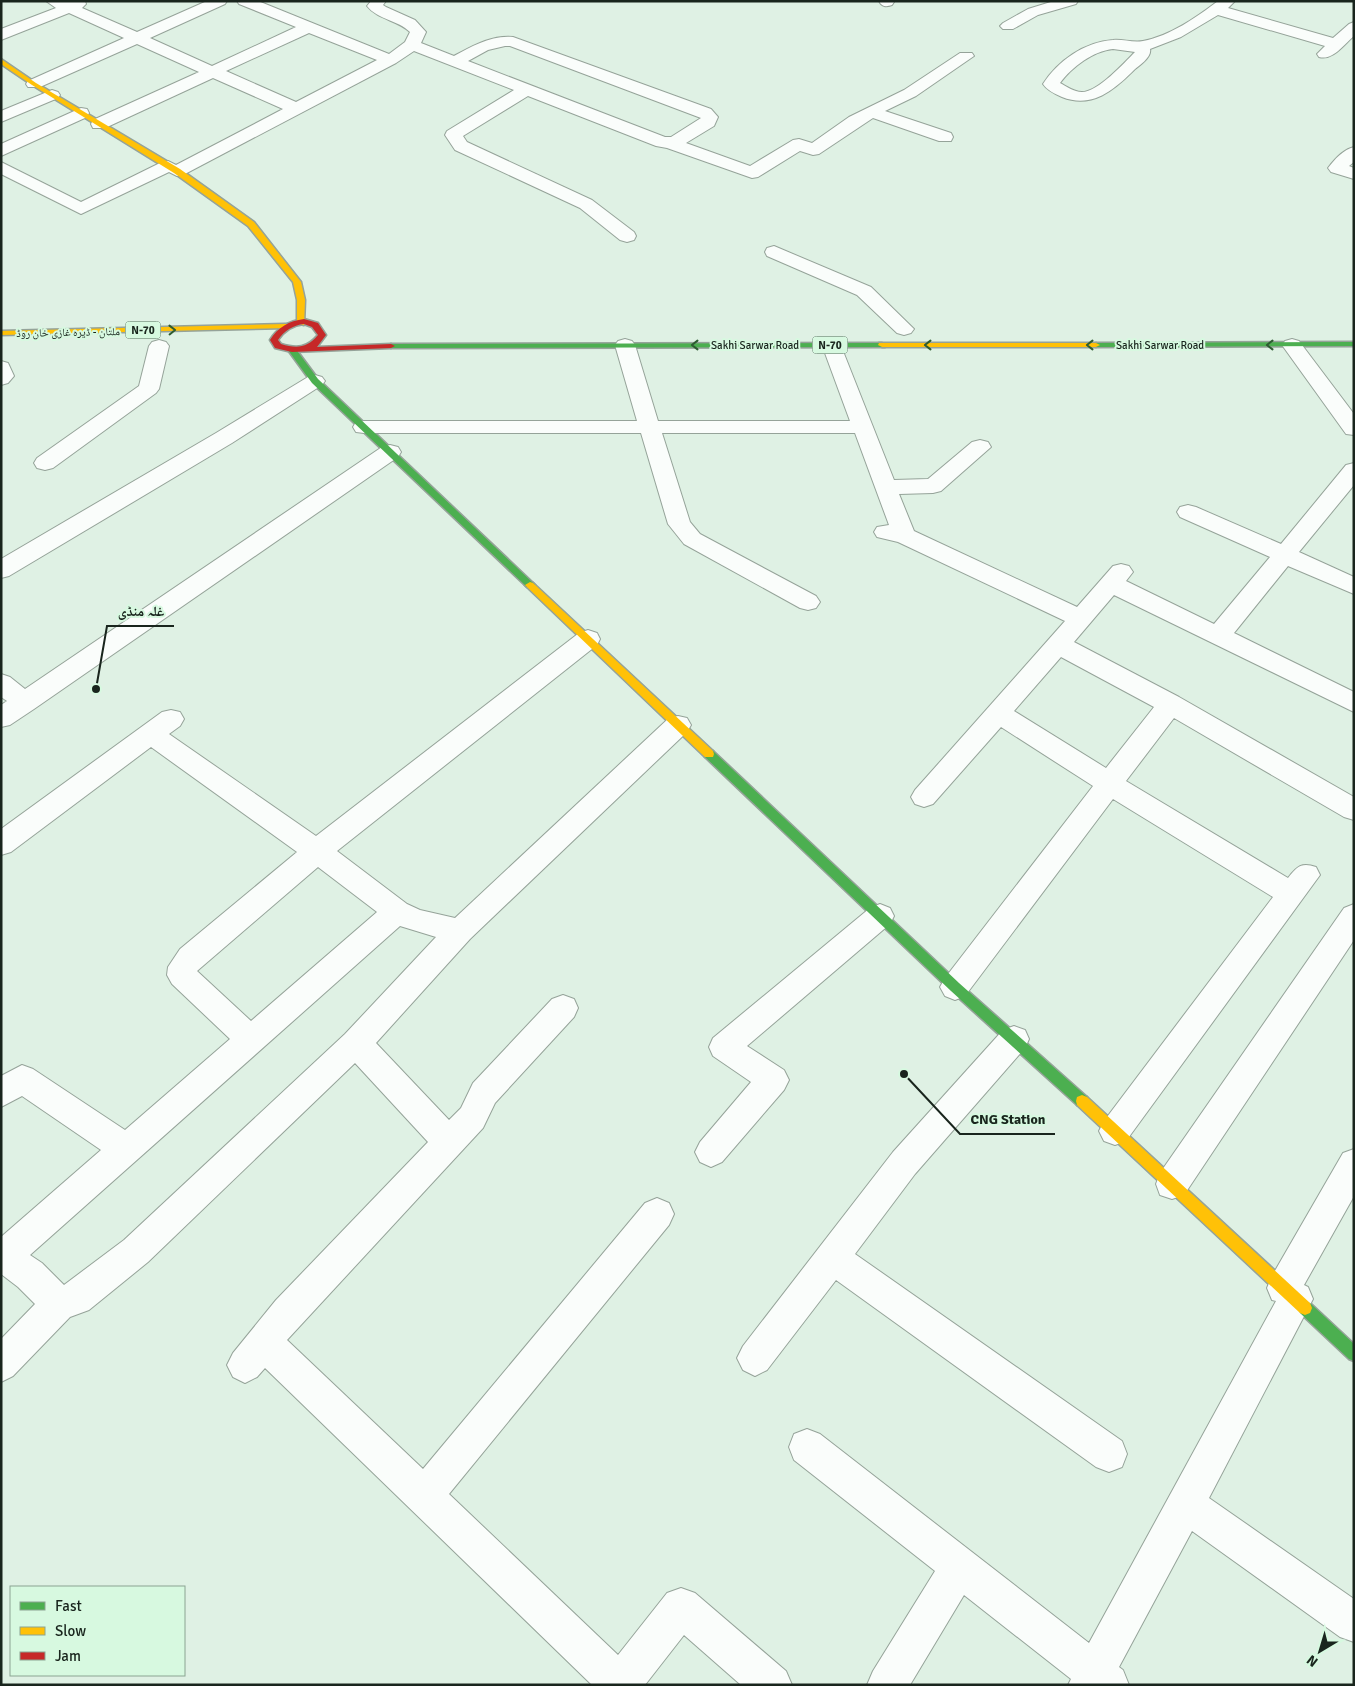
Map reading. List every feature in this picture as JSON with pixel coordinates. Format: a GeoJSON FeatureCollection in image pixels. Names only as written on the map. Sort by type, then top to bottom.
{"type":"FeatureCollection","features":[{"type":"Feature","properties":{"kind":"main road"},"geometry":{"type":"LineString","coordinates":[[1,61],[34,84],[172,169],[251,224],[297,282],[301,300],[301,323]]}},
{"type":"Feature","properties":{"kind":"main road","name":"ملتان - ڈیرہ غازی خان روڈ"},"geometry":{"type":"LineString","coordinates":[[1,333],[285,326],[301,323],[309,323],[326,330],[319,340],[306,348]]}},
{"type":"Feature","properties":{"kind":"main road"},"geometry":{"type":"LineString","coordinates":[[285,326],[274,335],[276,345],[287,349],[315,381],[955,987],[1115,1131],[1354,1354]]}},
{"type":"Feature","properties":{"kind":"main road"},"geometry":{"type":"LineString","coordinates":[[884,330],[908,329]]}},
{"type":"Feature","properties":{"kind":"main road","name":"Sakhi Sarwar Road"},"geometry":{"type":"LineString","coordinates":[[306,348],[625,345],[1354,344]]}},
{"type":"Feature","properties":{"kind":"main road","name":"N-70"},"geometry":{"type":"LineString","coordinates":[[264,347],[306,348]]}},
{"type":"Feature","properties":{"kind":"street"},"geometry":{"type":"LineString","coordinates":[[54,1],[297,109]]}},
{"type":"Feature","properties":{"kind":"street"},"geometry":{"type":"LineString","coordinates":[[1,35],[85,1]]}},
{"type":"Feature","properties":{"kind":"street"},"geometry":{"type":"LineString","coordinates":[[34,84],[220,1]]}},
{"type":"Feature","properties":{"kind":"street"},"geometry":{"type":"LineString","coordinates":[[244,1],[390,60]]}},
{"type":"Feature","properties":{"kind":"street"},"geometry":{"type":"LineString","coordinates":[[1,167],[81,209],[172,169],[297,109],[390,60],[412,45],[418,32],[413,24],[382,12],[375,6],[379,1]]}},
{"type":"Feature","properties":{"kind":"street"},"geometry":{"type":"LineString","coordinates":[[1008,26],[1033,12],[1071,1]]}},
{"type":"Feature","properties":{"kind":"street"},"geometry":{"type":"LineString","coordinates":[[1142,46],[1144,53],[1096,94],[1082,97],[1064,92],[1050,84],[1054,77],[1086,52],[1109,45],[1142,46],[1163,38],[1222,6],[1330,49],[1354,27]]}},
{"type":"Feature","properties":{"kind":"street"},"geometry":{"type":"LineString","coordinates":[[99,124],[309,27]]}},
{"type":"Feature","properties":{"kind":"street"},"geometry":{"type":"LineString","coordinates":[[455,62],[493,42],[503,40],[513,42],[705,113],[710,117],[708,122],[677,141],[670,143]]}},
{"type":"Feature","properties":{"kind":"street"},"geometry":{"type":"LineString","coordinates":[[412,45],[662,142],[670,143],[752,173],[799,144],[813,150],[872,112],[893,100],[910,94],[966,56]]}},
{"type":"Feature","properties":{"kind":"street"},"geometry":{"type":"LineString","coordinates":[[526,90],[453,135],[461,146],[586,204],[627,236]]}},
{"type":"Feature","properties":{"kind":"street"},"geometry":{"type":"LineString","coordinates":[[1,117],[52,95]]}},
{"type":"Feature","properties":{"kind":"street"},"geometry":{"type":"LineString","coordinates":[[872,112],[945,137]]}},
{"type":"Feature","properties":{"kind":"street"},"geometry":{"type":"LineString","coordinates":[[1,151],[81,113]]}},
{"type":"Feature","properties":{"kind":"street"},"geometry":{"type":"LineString","coordinates":[[1354,152],[1337,168],[1354,174]]}},
{"type":"Feature","properties":{"kind":"street"},"geometry":{"type":"LineString","coordinates":[[774,252],[864,291],[908,329]]}},
{"type":"Feature","properties":{"kind":"street"},"geometry":{"type":"LineString","coordinates":[[625,345],[679,524],[692,539],[808,602]]}},
{"type":"Feature","properties":{"kind":"street"},"geometry":{"type":"LineString","coordinates":[[832,345],[885,487],[894,534],[1080,618]]}},
{"type":"Feature","properties":{"kind":"street"},"geometry":{"type":"LineString","coordinates":[[1292,345],[1354,429]]}},
{"type":"Feature","properties":{"kind":"street"},"geometry":{"type":"LineString","coordinates":[[45,463],[149,389],[159,346]]}},
{"type":"Feature","properties":{"kind":"street"},"geometry":{"type":"LineString","coordinates":[[1,367],[4,376],[1,379]]}},
{"type":"Feature","properties":{"kind":"street"},"geometry":{"type":"LineString","coordinates":[[1,570],[224,438],[315,381]]}},
{"type":"Feature","properties":{"kind":"street"},"geometry":{"type":"LineString","coordinates":[[364,427],[863,428]]}},
{"type":"Feature","properties":{"kind":"street"},"geometry":{"type":"LineString","coordinates":[[885,487],[933,486],[980,448]]}},
{"type":"Feature","properties":{"kind":"street"},"geometry":{"type":"LineString","coordinates":[[1,718],[390,452]]}},
{"type":"Feature","properties":{"kind":"street"},"geometry":{"type":"LineString","coordinates":[[1218,636],[1354,470]]}},
{"type":"Feature","properties":{"kind":"street"},"geometry":{"type":"LineString","coordinates":[[1188,512],[1354,586]]}},
{"type":"Feature","properties":{"kind":"street"},"geometry":{"type":"LineString","coordinates":[[924,797],[1115,578],[1218,636],[1354,702]]}},
{"type":"Feature","properties":{"kind":"street"},"geometry":{"type":"LineString","coordinates":[[250,1039],[182,975],[183,967],[190,958],[317,851],[588,639]]}},
{"type":"Feature","properties":{"kind":"street"},"geometry":{"type":"LineString","coordinates":[[1057,644],[1170,704],[1354,810]]}},
{"type":"Feature","properties":{"kind":"street"},"geometry":{"type":"LineString","coordinates":[[1,683],[25,702]]}},
{"type":"Feature","properties":{"kind":"street"},"geometry":{"type":"LineString","coordinates":[[955,987],[1170,704]]}},
{"type":"Feature","properties":{"kind":"street"},"geometry":{"type":"LineString","coordinates":[[997,712],[1110,784],[1299,884],[1115,1131]]}},
{"type":"Feature","properties":{"kind":"street"},"geometry":{"type":"LineString","coordinates":[[1,1364],[59,1304],[77,1298],[136,1251],[356,1043],[460,931],[678,724]]}},
{"type":"Feature","properties":{"kind":"street"},"geometry":{"type":"LineString","coordinates":[[1,844],[161,726],[317,851],[397,912],[414,920],[460,931]]}},
{"type":"Feature","properties":{"kind":"street"},"geometry":{"type":"LineString","coordinates":[[59,1304],[30,1275],[3,1255],[397,912]]}},
{"type":"Feature","properties":{"kind":"street"},"geometry":{"type":"LineString","coordinates":[[711,1152],[772,1080],[724,1047],[880,916]]}},
{"type":"Feature","properties":{"kind":"street"},"geometry":{"type":"LineString","coordinates":[[1172,1184],[1354,916]]}},
{"type":"Feature","properties":{"kind":"street"},"geometry":{"type":"LineString","coordinates":[[563,1008],[484,1093],[472,1118],[288,1312],[255,1353],[424,1496],[620,1684],[681,1607],[772,1685]]}},
{"type":"Feature","properties":{"kind":"street"},"geometry":{"type":"LineString","coordinates":[[755,1358],[904,1163],[1014,1039]]}},
{"type":"Feature","properties":{"kind":"street"},"geometry":{"type":"LineString","coordinates":[[356,1043],[449,1142]]}},
{"type":"Feature","properties":{"kind":"street"},"geometry":{"type":"LineString","coordinates":[[1,1092],[22,1079],[126,1149]]}},
{"type":"Feature","properties":{"kind":"street"},"geometry":{"type":"LineString","coordinates":[[807,1447],[959,1567],[1098,1681],[1354,1164]]}},
{"type":"Feature","properties":{"kind":"street"},"geometry":{"type":"LineString","coordinates":[[424,1496],[657,1214]]}},
{"type":"Feature","properties":{"kind":"street"},"geometry":{"type":"LineString","coordinates":[[832,1256],[1109,1454]]}},
{"type":"Feature","properties":{"kind":"street"},"geometry":{"type":"LineString","coordinates":[[1186,1504],[1354,1623]]}},
{"type":"Feature","properties":{"kind":"street"},"geometry":{"type":"LineString","coordinates":[[886,1685],[959,1567]]}},
{"type":"Feature","properties":{"kind":"traffic: fast"},"geometry":{"type":"LineString","coordinates":[[1096,345],[1354,344]]}},
{"type":"Feature","properties":{"kind":"traffic: fast"},"geometry":{"type":"LineString","coordinates":[[391,346],[882,345]]}},
{"type":"Feature","properties":{"kind":"traffic: fast"},"geometry":{"type":"LineString","coordinates":[[292,350],[315,381],[530,585]]}},
{"type":"Feature","properties":{"kind":"traffic: fast"},"geometry":{"type":"LineString","coordinates":[[709,754],[955,987],[1082,1101]]}},
{"type":"Feature","properties":{"kind":"traffic: fast"},"geometry":{"type":"LineString","coordinates":[[1305,1308],[1354,1354]]}},
{"type":"Feature","properties":{"kind":"traffic: slow"},"geometry":{"type":"LineString","coordinates":[[1,61],[34,84],[177,171],[251,224],[297,282],[301,300],[301,323]]}},
{"type":"Feature","properties":{"kind":"traffic: slow"},"geometry":{"type":"LineString","coordinates":[[1,333],[285,326]]}},
{"type":"Feature","properties":{"kind":"traffic: slow"},"geometry":{"type":"LineString","coordinates":[[882,345],[1096,345]]}},
{"type":"Feature","properties":{"kind":"traffic: slow"},"geometry":{"type":"LineString","coordinates":[[530,585],[709,754]]}},
{"type":"Feature","properties":{"kind":"traffic: slow"},"geometry":{"type":"LineString","coordinates":[[1082,1101],[1305,1308]]}},
{"type":"Feature","properties":{"kind":"traffic: jam"},"geometry":{"type":"LineString","coordinates":[[306,348],[314,345],[322,335],[316,326],[309,323],[297,322],[292,324],[281,331],[274,340],[278,346],[292,350],[391,346]]}},
{"type":"Feature","properties":{"kind":"place","name":"غلہ منڈی"},"geometry":{"type":"Point","coordinates":[96,689]}},
{"type":"Feature","properties":{"kind":"place","name":"CNG Station"},"geometry":{"type":"Point","coordinates":[904,1074]}}]}
